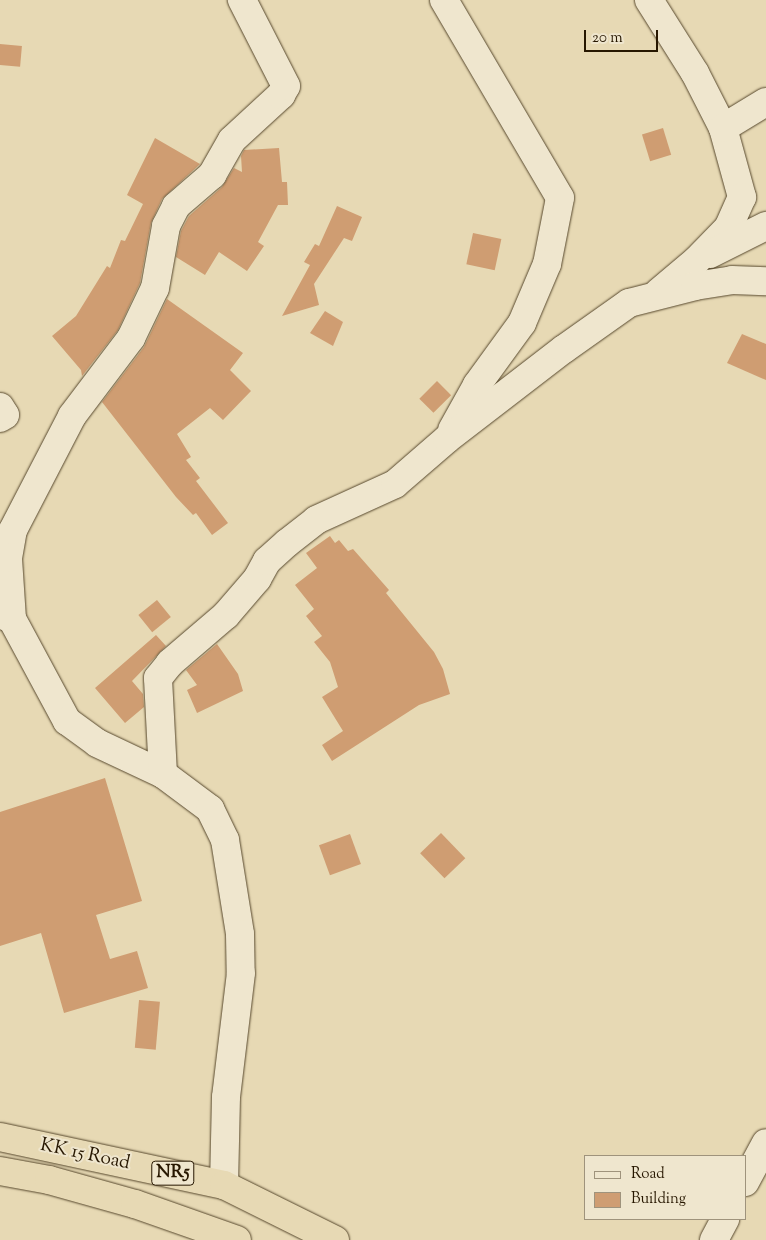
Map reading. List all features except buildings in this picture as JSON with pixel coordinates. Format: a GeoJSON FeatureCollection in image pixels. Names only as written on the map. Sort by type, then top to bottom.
{"type":"FeatureCollection","features":[{"type":"Feature","properties":{"kind":"highway","name":"KK 15 Road"},"geometry":{"type":"LineString","coordinates":[[0,1137],[224,1185],[335,1240]]}},
{"type":"Feature","properties":{"kind":"highway","name":"KK 15 Road"},"geometry":{"type":"LineString","coordinates":[[0,1171],[49,1180],[135,1204],[237,1240]]}},
{"type":"Feature","properties":{"kind":"street"},"geometry":{"type":"LineString","coordinates":[[224,1185],[226,1097],[241,973],[240,934],[225,840],[210,809],[163,774],[96,743],[67,721],[6,617],[8,558],[13,530],[72,416],[131,338],[155,288],[166,226],[176,206],[212,175],[232,140],[280,95],[286,86],[242,0]]}},
{"type":"Feature","properties":{"kind":"street"},"geometry":{"type":"LineString","coordinates":[[444,0],[560,198],[547,264],[522,323],[477,384],[447,439]]}},
{"type":"Feature","properties":{"kind":"street"},"geometry":{"type":"LineString","coordinates":[[649,0],[695,73],[723,128],[742,197],[728,228],[698,260],[652,297]]}},
{"type":"Feature","properties":{"kind":"street"},"geometry":{"type":"LineString","coordinates":[[723,128],[766,102]]}},
{"type":"Feature","properties":{"kind":"street"},"geometry":{"type":"LineString","coordinates":[[698,260],[766,226]]}},
{"type":"Feature","properties":{"kind":"street"},"geometry":{"type":"LineString","coordinates":[[163,774],[158,678],[170,663],[226,615],[257,579],[266,561],[287,543],[316,520],[395,484],[447,439],[608,316],[629,303],[732,280],[766,281]]}},
{"type":"Feature","properties":{"kind":"street"},"geometry":{"type":"LineString","coordinates":[[0,408],[5,415],[0,418]]}},
{"type":"Feature","properties":{"kind":"street"},"geometry":{"type":"LineString","coordinates":[[746,1180],[766,1143]]}},
{"type":"Feature","properties":{"kind":"street"},"geometry":{"type":"LineString","coordinates":[[714,1240],[724,1220]]}}]}
